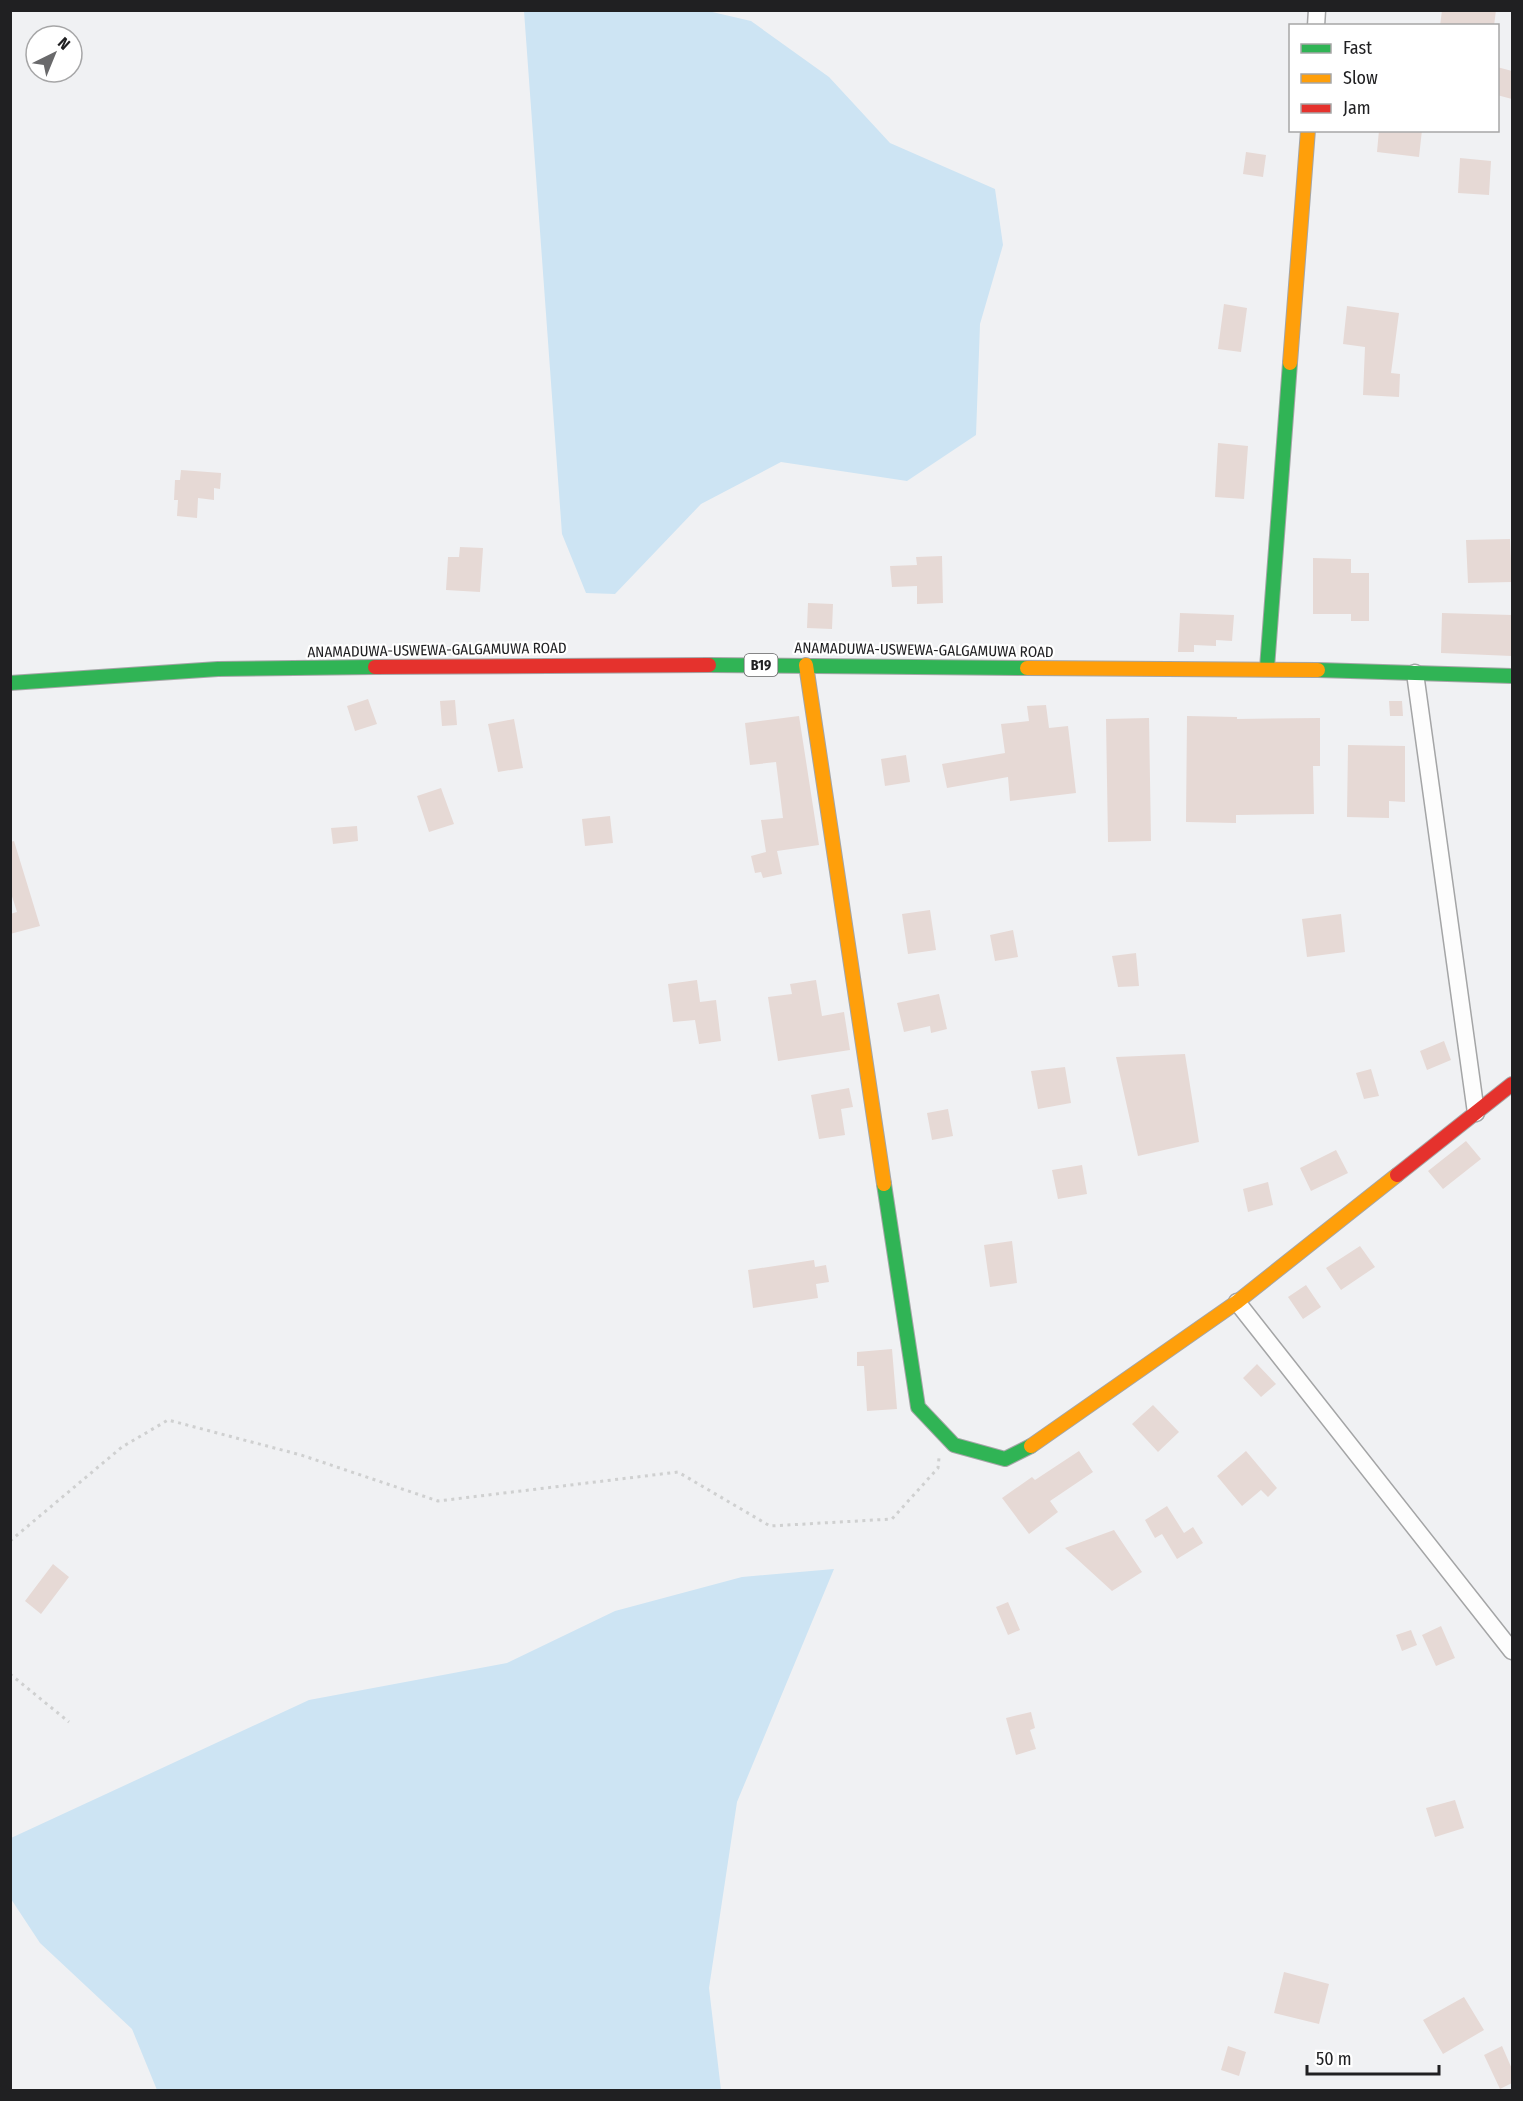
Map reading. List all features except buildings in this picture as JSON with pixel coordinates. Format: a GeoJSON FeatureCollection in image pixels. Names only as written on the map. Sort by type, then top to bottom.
{"type":"FeatureCollection","features":[{"type":"Feature","properties":{"kind":"street"},"geometry":{"type":"LineString","coordinates":[[1267,668],[1308,132]]}},
{"type":"Feature","properties":{"kind":"street"},"geometry":{"type":"LineString","coordinates":[[806,665],[918,1407],[954,1445],[1005,1459],[1035,1444],[1237,1302],[1512,1084]]}},
{"type":"Feature","properties":{"kind":"street","name":"ANAMADUWA-USWEWA-GALGAMUWA ROAD"},"geometry":{"type":"LineString","coordinates":[[10,683],[218,669],[806,665],[1267,668],[1512,676]]}},
{"type":"Feature","properties":{"kind":"street"},"geometry":{"type":"LineString","coordinates":[[1415,673],[1476,1113]]}},
{"type":"Feature","properties":{"kind":"street"},"geometry":{"type":"LineString","coordinates":[[1237,1302],[1512,1651]]}},
{"type":"Feature","properties":{"kind":"path"},"geometry":{"type":"LineString","coordinates":[[10,1541],[122,1447],[168,1420],[301,1455],[438,1501],[678,1473],[770,1526],[892,1519],[938,1468],[944,1434]]}},
{"type":"Feature","properties":{"kind":"path"},"geometry":{"type":"LineString","coordinates":[[10,1674],[69,1722]]}},
{"type":"Feature","properties":{"kind":"water"},"geometry":{"type":"Polygon","coordinates":[[[524,11],[708,11],[751,21],[829,77],[890,143],[995,189],[1003,245],[980,324],[976,435],[907,481],[781,462],[701,504],[615,594],[586,593],[562,534],[524,11]]]}},
{"type":"Feature","properties":{"kind":"water"},"geometry":{"type":"Polygon","coordinates":[[[834,1569],[737,1802],[709,1988],[721,2090],[157,2090],[132,2029],[40,1943],[11,1899],[11,1838],[309,1700],[507,1663],[615,1611],[742,1577],[834,1569]]]}},
{"type":"Feature","properties":{"kind":"traffic: fast"},"geometry":{"type":"LineString","coordinates":[[1267,668],[1290,363]]}},
{"type":"Feature","properties":{"kind":"traffic: fast"},"geometry":{"type":"LineString","coordinates":[[709,665],[1027,668]]}},
{"type":"Feature","properties":{"kind":"traffic: fast"},"geometry":{"type":"LineString","coordinates":[[10,683],[218,669],[375,667]]}},
{"type":"Feature","properties":{"kind":"traffic: fast"},"geometry":{"type":"LineString","coordinates":[[1318,670],[1512,676]]}},
{"type":"Feature","properties":{"kind":"traffic: fast"},"geometry":{"type":"LineString","coordinates":[[884,1184],[918,1407],[954,1445],[1005,1459],[1031,1446]]}},
{"type":"Feature","properties":{"kind":"traffic: slow"},"geometry":{"type":"LineString","coordinates":[[1290,363],[1308,132]]}},
{"type":"Feature","properties":{"kind":"traffic: slow"},"geometry":{"type":"LineString","coordinates":[[806,665],[884,1184]]}},
{"type":"Feature","properties":{"kind":"traffic: slow"},"geometry":{"type":"LineString","coordinates":[[1027,668],[1318,670]]}},
{"type":"Feature","properties":{"kind":"traffic: slow"},"geometry":{"type":"LineString","coordinates":[[1031,1446],[1237,1302],[1397,1175]]}},
{"type":"Feature","properties":{"kind":"traffic: jam"},"geometry":{"type":"LineString","coordinates":[[375,667],[709,665]]}},
{"type":"Feature","properties":{"kind":"traffic: jam"},"geometry":{"type":"LineString","coordinates":[[1397,1175],[1512,1084]]}}]}
